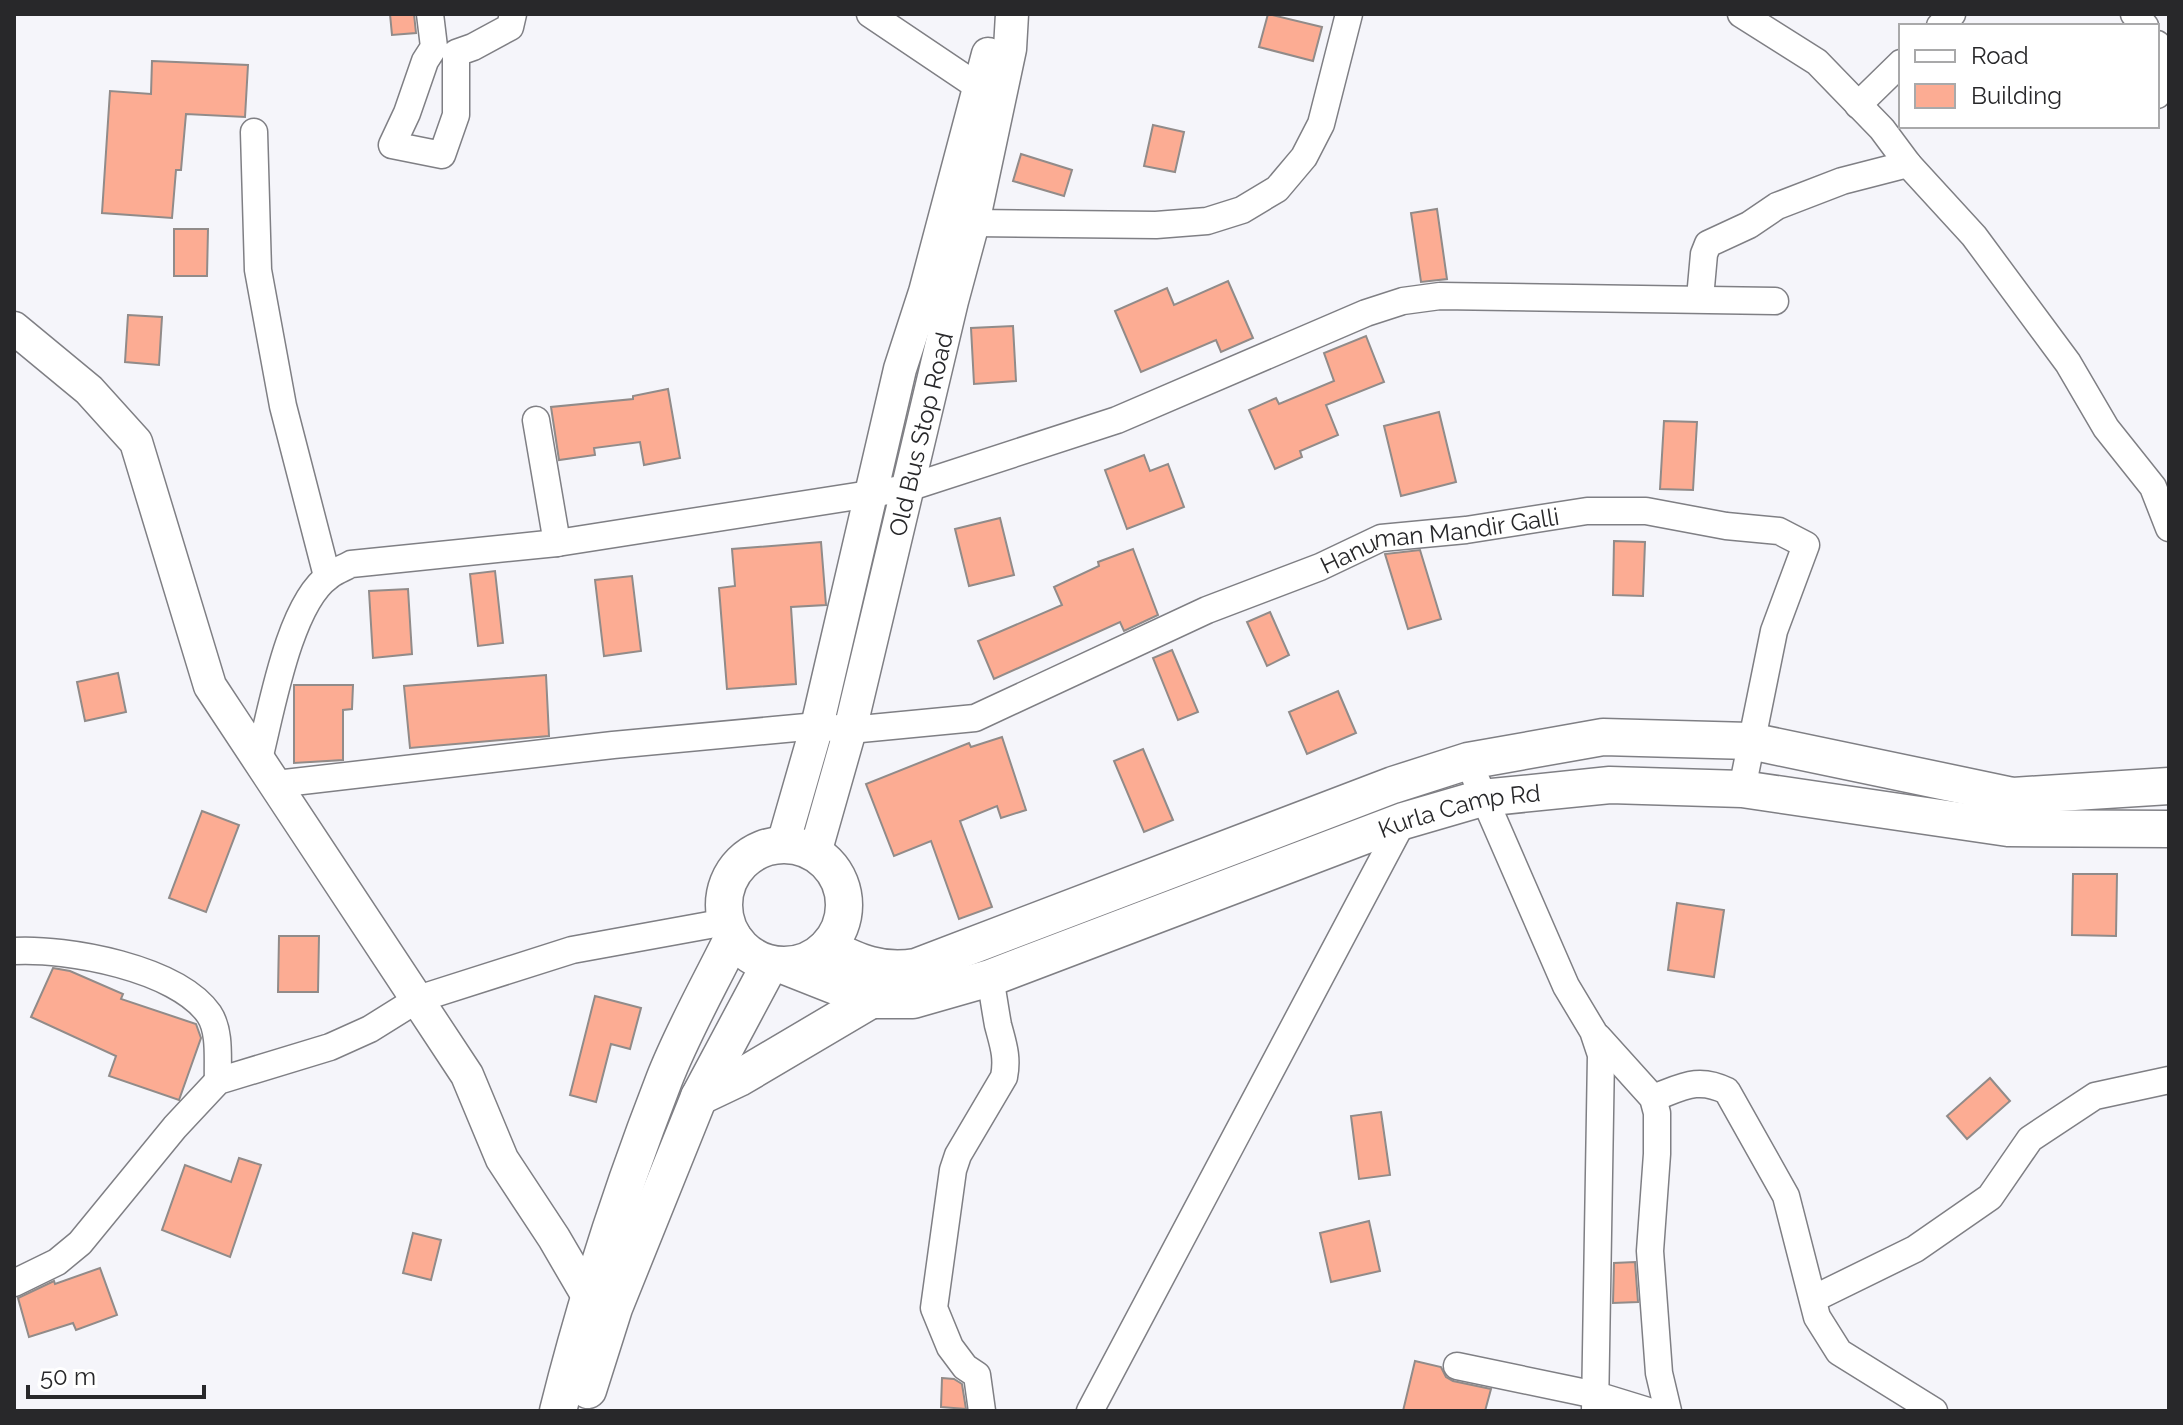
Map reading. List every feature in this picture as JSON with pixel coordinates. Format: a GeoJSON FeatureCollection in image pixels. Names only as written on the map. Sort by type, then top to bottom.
{"type":"FeatureCollection","features":[{"type":"Feature","properties":{"kind":"main road","name":"Kurla Camp Rd"},"geometry":{"type":"LineString","coordinates":[[827,947],[869,967],[916,967],[1393,785],[1468,761],[1603,737],[1750,741],[2013,796],[2169,786]]}},
{"type":"Feature","properties":{"kind":"main road","name":"Kurla Camp Rd"},"geometry":{"type":"LineString","coordinates":[[729,929],[742,949],[755,958],[871,1000],[913,1000],[990,978],[1403,821],[1482,798],[1610,785],[1742,789],[2008,828],[2169,829]]}},
{"type":"Feature","properties":{"kind":"main road"},"geometry":{"type":"LineString","coordinates":[[558,1411],[580,1389],[601,1303],[665,1077],[729,929],[724,895],[735,869],[756,851],[799,848],[827,862],[843,889],[843,920],[827,947],[815,957],[777,965],[699,1097],[601,1303]]}},
{"type":"Feature","properties":{"kind":"main road"},"geometry":{"type":"LineString","coordinates":[[699,1097],[739,1078],[871,1000]]}},
{"type":"Feature","properties":{"kind":"street"},"geometry":{"type":"LineString","coordinates":[[430,14],[434,47],[425,61],[392,145],[442,155],[456,115],[456,53],[510,27],[513,14]]}},
{"type":"Feature","properties":{"kind":"street"},"geometry":{"type":"LineString","coordinates":[[870,14],[980,88]]}},
{"type":"Feature","properties":{"kind":"street","name":"Old Bus Stop Road"},"geometry":{"type":"LineString","coordinates":[[799,848],[850,730],[908,488],[938,296],[980,88],[994,33],[1005,14]]}},
{"type":"Feature","properties":{"kind":"street","name":"Old Bus Stop Road"},"geometry":{"type":"LineString","coordinates":[[799,848],[817,726],[900,369],[973,223],[1010,49],[1012,14]]}},
{"type":"Feature","properties":{"kind":"street"},"geometry":{"type":"LineString","coordinates":[[973,223],[1156,225],[1207,221],[1242,210],[1277,189],[1304,157],[1321,124],[1349,14]]}},
{"type":"Feature","properties":{"kind":"street"},"geometry":{"type":"LineString","coordinates":[[1741,14],[1817,62],[1882,129],[1908,164],[1974,236],[2068,363],[2106,428],[2153,487],[2169,528]]}},
{"type":"Feature","properties":{"kind":"street"},"geometry":{"type":"LineString","coordinates":[[2159,64],[2159,90]]}},
{"type":"Feature","properties":{"kind":"street"},"geometry":{"type":"LineString","coordinates":[[1858,105],[1899,65]]}},
{"type":"Feature","properties":{"kind":"street"},"geometry":{"type":"LineString","coordinates":[[254,132],[258,270],[283,406],[327,576]]}},
{"type":"Feature","properties":{"kind":"street"},"geometry":{"type":"LineString","coordinates":[[1700,298],[1704,254],[1708,244],[1749,225],[1777,206],[1842,181],[1908,164]]}},
{"type":"Feature","properties":{"kind":"street"},"geometry":{"type":"LineString","coordinates":[[259,761],[283,662],[298,618],[310,596],[327,576],[351,564],[557,543],[908,488],[1117,420],[1366,313],[1403,301],[1440,296],[1775,301]]}},
{"type":"Feature","properties":{"kind":"street"},"geometry":{"type":"LineString","coordinates":[[14,328],[89,390],[136,442],[210,686],[467,1075],[502,1159],[601,1303]]}},
{"type":"Feature","properties":{"kind":"street"},"geometry":{"type":"LineString","coordinates":[[536,420],[557,543]]}},
{"type":"Feature","properties":{"kind":"street","name":"Hanuman Mandir Galli"},"geometry":{"type":"LineString","coordinates":[[850,730],[975,718],[1207,610],[1320,567],[1381,538],[1466,530],[1587,511],[1646,511],[1726,526],[1779,531],[1806,545],[1774,631],[1742,789]]}},
{"type":"Feature","properties":{"kind":"street"},"geometry":{"type":"LineString","coordinates":[[259,761],[613,745],[817,726],[850,730]]}},
{"type":"Feature","properties":{"kind":"street"},"geometry":{"type":"LineString","coordinates":[[1468,761],[1566,986],[1593,1031],[1653,1098],[1657,1113],[1657,1154],[1650,1251],[1659,1373],[1668,1411]]}},
{"type":"Feature","properties":{"kind":"street"},"geometry":{"type":"LineString","coordinates":[[1090,1411],[1403,821]]}},
{"type":"Feature","properties":{"kind":"street"},"geometry":{"type":"LineString","coordinates":[[14,1283],[57,1262],[80,1243],[175,1127],[218,1081],[330,1047],[370,1029],[418,999],[572,950],[729,929]]}},
{"type":"Feature","properties":{"kind":"street"},"geometry":{"type":"LineString","coordinates":[[14,951],[38,950],[140,969],[182,988],[208,1014],[215,1029],[218,1081]]}},
{"type":"Feature","properties":{"kind":"street"},"geometry":{"type":"LineString","coordinates":[[982,1411],[977,1375],[965,1367],[950,1347],[934,1308],[938,1261],[953,1170],[958,1155],[1004,1077],[1006,1049],[998,1025],[990,978]]}},
{"type":"Feature","properties":{"kind":"street"},"geometry":{"type":"LineString","coordinates":[[1593,1031],[1601,1055],[1603,1077],[1596,1403]]}},
{"type":"Feature","properties":{"kind":"street"},"geometry":{"type":"LineString","coordinates":[[1813,1299],[1915,1249],[1990,1197],[2030,1139],[2095,1096],[2169,1080]]}},
{"type":"Feature","properties":{"kind":"street"},"geometry":{"type":"LineString","coordinates":[[1653,1098],[1701,1082],[1727,1091],[1786,1196],[1817,1317],[1839,1352],[1934,1411]]}},
{"type":"Feature","properties":{"kind":"street"},"geometry":{"type":"LineString","coordinates":[[1457,1366],[1596,1403],[1648,1411]]}},
{"type":"Feature","properties":{"kind":"building"},"geometry":{"type":"Polygon","coordinates":[[[390,14],[414,14],[416,33],[392,35],[390,14]]]}},
{"type":"Feature","properties":{"kind":"building"},"geometry":{"type":"Polygon","coordinates":[[[1268,14],[1322,27],[1313,61],[1259,47],[1268,14]]]}},
{"type":"Feature","properties":{"kind":"building"},"geometry":{"type":"Polygon","coordinates":[[[152,61],[248,65],[245,117],[186,114],[181,170],[176,170],[172,218],[102,213],[110,91],[151,94],[152,61]]]}},
{"type":"Feature","properties":{"kind":"building"},"geometry":{"type":"Polygon","coordinates":[[[1153,125],[1184,132],[1175,172],[1144,166],[1153,125]]]}},
{"type":"Feature","properties":{"kind":"building"},"geometry":{"type":"Polygon","coordinates":[[[1021,154],[1072,170],[1064,196],[1013,181],[1021,154]]]}},
{"type":"Feature","properties":{"kind":"building"},"geometry":{"type":"Polygon","coordinates":[[[1437,209],[1447,279],[1421,282],[1411,213],[1437,209]]]}},
{"type":"Feature","properties":{"kind":"building"},"geometry":{"type":"Polygon","coordinates":[[[174,229],[208,229],[207,276],[174,276],[174,229]]]}},
{"type":"Feature","properties":{"kind":"building"},"geometry":{"type":"Polygon","coordinates":[[[1228,281],[1253,338],[1221,352],[1216,340],[1141,372],[1115,311],[1167,288],[1174,305],[1228,281]]]}},
{"type":"Feature","properties":{"kind":"building"},"geometry":{"type":"Polygon","coordinates":[[[128,315],[162,317],[159,365],[125,362],[128,315]]]}},
{"type":"Feature","properties":{"kind":"building"},"geometry":{"type":"Polygon","coordinates":[[[1013,326],[1016,381],[974,384],[971,328],[1013,326]]]}},
{"type":"Feature","properties":{"kind":"building"},"geometry":{"type":"Polygon","coordinates":[[[1366,336],[1384,382],[1326,405],[1338,435],[1300,451],[1302,457],[1275,469],[1249,410],[1276,398],[1279,404],[1334,381],[1324,353],[1366,336]]]}},
{"type":"Feature","properties":{"kind":"building"},"geometry":{"type":"Polygon","coordinates":[[[668,389],[680,458],[644,465],[640,442],[594,448],[595,455],[559,460],[551,407],[633,399],[633,396],[668,389]]]}},
{"type":"Feature","properties":{"kind":"building"},"geometry":{"type":"Polygon","coordinates":[[[1439,412],[1456,482],[1401,496],[1384,426],[1439,412]]]}},
{"type":"Feature","properties":{"kind":"building"},"geometry":{"type":"Polygon","coordinates":[[[1664,421],[1697,422],[1693,490],[1660,489],[1664,421]]]}},
{"type":"Feature","properties":{"kind":"building"},"geometry":{"type":"Polygon","coordinates":[[[1144,455],[1150,471],[1168,464],[1184,507],[1127,529],[1105,470],[1144,455]]]}},
{"type":"Feature","properties":{"kind":"building"},"geometry":{"type":"Polygon","coordinates":[[[1000,518],[1014,575],[969,586],[955,529],[1000,518]]]}},
{"type":"Feature","properties":{"kind":"building"},"geometry":{"type":"Polygon","coordinates":[[[1614,541],[1645,542],[1643,596],[1613,595],[1614,541]]]}},
{"type":"Feature","properties":{"kind":"building"},"geometry":{"type":"Polygon","coordinates":[[[821,542],[826,605],[791,607],[796,684],[727,689],[719,588],[735,586],[732,549],[821,542]]]}},
{"type":"Feature","properties":{"kind":"building"},"geometry":{"type":"Polygon","coordinates":[[[1133,549],[1158,615],[1124,631],[1120,622],[994,679],[978,641],[1062,605],[1054,587],[1099,566],[1098,562],[1133,549]]]}},
{"type":"Feature","properties":{"kind":"building"},"geometry":{"type":"Polygon","coordinates":[[[1420,550],[1441,619],[1408,629],[1385,554],[1420,550]]]}},
{"type":"Feature","properties":{"kind":"building"},"geometry":{"type":"Polygon","coordinates":[[[495,571],[503,643],[478,646],[470,574],[495,571]]]}},
{"type":"Feature","properties":{"kind":"building"},"geometry":{"type":"Polygon","coordinates":[[[632,576],[641,651],[604,656],[595,580],[632,576]]]}},
{"type":"Feature","properties":{"kind":"building"},"geometry":{"type":"Polygon","coordinates":[[[408,589],[412,654],[373,658],[369,591],[408,589]]]}},
{"type":"Feature","properties":{"kind":"building"},"geometry":{"type":"Polygon","coordinates":[[[1270,612],[1289,655],[1267,666],[1247,622],[1270,612]]]}},
{"type":"Feature","properties":{"kind":"building"},"geometry":{"type":"Polygon","coordinates":[[[1172,650],[1198,712],[1178,720],[1153,658],[1172,650]]]}},
{"type":"Feature","properties":{"kind":"building"},"geometry":{"type":"Polygon","coordinates":[[[118,673],[126,712],[85,721],[77,682],[118,673]]]}},
{"type":"Feature","properties":{"kind":"building"},"geometry":{"type":"Polygon","coordinates":[[[546,675],[549,736],[410,748],[404,686],[546,675]]]}},
{"type":"Feature","properties":{"kind":"building"},"geometry":{"type":"Polygon","coordinates":[[[294,685],[353,685],[352,709],[343,710],[343,760],[294,763],[294,685]]]}},
{"type":"Feature","properties":{"kind":"building"},"geometry":{"type":"Polygon","coordinates":[[[1338,691],[1356,733],[1307,754],[1289,712],[1338,691]]]}},
{"type":"Feature","properties":{"kind":"building"},"geometry":{"type":"Polygon","coordinates":[[[1002,737],[1026,810],[1001,818],[997,806],[960,821],[992,907],[959,919],[931,841],[894,856],[866,784],[969,743],[971,747],[1002,737]]]}},
{"type":"Feature","properties":{"kind":"building"},"geometry":{"type":"Polygon","coordinates":[[[1143,749],[1173,820],[1144,832],[1114,761],[1143,749]]]}},
{"type":"Feature","properties":{"kind":"building"},"geometry":{"type":"Polygon","coordinates":[[[202,811],[239,825],[206,912],[169,898],[202,811]]]}},
{"type":"Feature","properties":{"kind":"building"},"geometry":{"type":"Polygon","coordinates":[[[2073,874],[2117,874],[2116,936],[2072,935],[2073,874]]]}},
{"type":"Feature","properties":{"kind":"building"},"geometry":{"type":"Polygon","coordinates":[[[1677,903],[1724,910],[1714,977],[1668,970],[1677,903]]]}},
{"type":"Feature","properties":{"kind":"building"},"geometry":{"type":"Polygon","coordinates":[[[279,936],[319,936],[318,992],[278,992],[279,936]]]}},
{"type":"Feature","properties":{"kind":"building"},"geometry":{"type":"Polygon","coordinates":[[[53,968],[70,971],[123,994],[121,999],[196,1024],[201,1038],[179,1100],[109,1076],[116,1056],[31,1017],[53,968]]]}},
{"type":"Feature","properties":{"kind":"building"},"geometry":{"type":"Polygon","coordinates":[[[595,996],[641,1008],[630,1049],[611,1044],[596,1102],[570,1095],[595,996]]]}},
{"type":"Feature","properties":{"kind":"building"},"geometry":{"type":"Polygon","coordinates":[[[1990,1078],[2010,1101],[1967,1139],[1947,1116],[1990,1078]]]}},
{"type":"Feature","properties":{"kind":"building"},"geometry":{"type":"Polygon","coordinates":[[[1381,1112],[1390,1175],[1359,1179],[1351,1116],[1381,1112]]]}},
{"type":"Feature","properties":{"kind":"building"},"geometry":{"type":"Polygon","coordinates":[[[239,1158],[261,1165],[230,1257],[162,1230],[185,1165],[231,1182],[239,1158]]]}},
{"type":"Feature","properties":{"kind":"building"},"geometry":{"type":"Polygon","coordinates":[[[1369,1221],[1380,1271],[1331,1282],[1320,1233],[1369,1221]]]}},
{"type":"Feature","properties":{"kind":"building"},"geometry":{"type":"Polygon","coordinates":[[[413,1233],[441,1240],[431,1280],[403,1273],[413,1233]]]}},
{"type":"Feature","properties":{"kind":"building"},"geometry":{"type":"Polygon","coordinates":[[[1635,1262],[1638,1302],[1613,1303],[1614,1263],[1635,1262]]]}},
{"type":"Feature","properties":{"kind":"building"},"geometry":{"type":"Polygon","coordinates":[[[100,1268],[117,1315],[76,1330],[73,1323],[29,1337],[18,1298],[54,1281],[55,1284],[100,1268]]]}},
{"type":"Feature","properties":{"kind":"building"},"geometry":{"type":"Polygon","coordinates":[[[1415,1361],[1441,1367],[1446,1377],[1453,1381],[1491,1389],[1485,1411],[1403,1411],[1415,1361]]]}},
{"type":"Feature","properties":{"kind":"building"},"geometry":{"type":"Polygon","coordinates":[[[942,1378],[954,1379],[962,1384],[966,1409],[941,1407],[942,1378]]]}}]}
